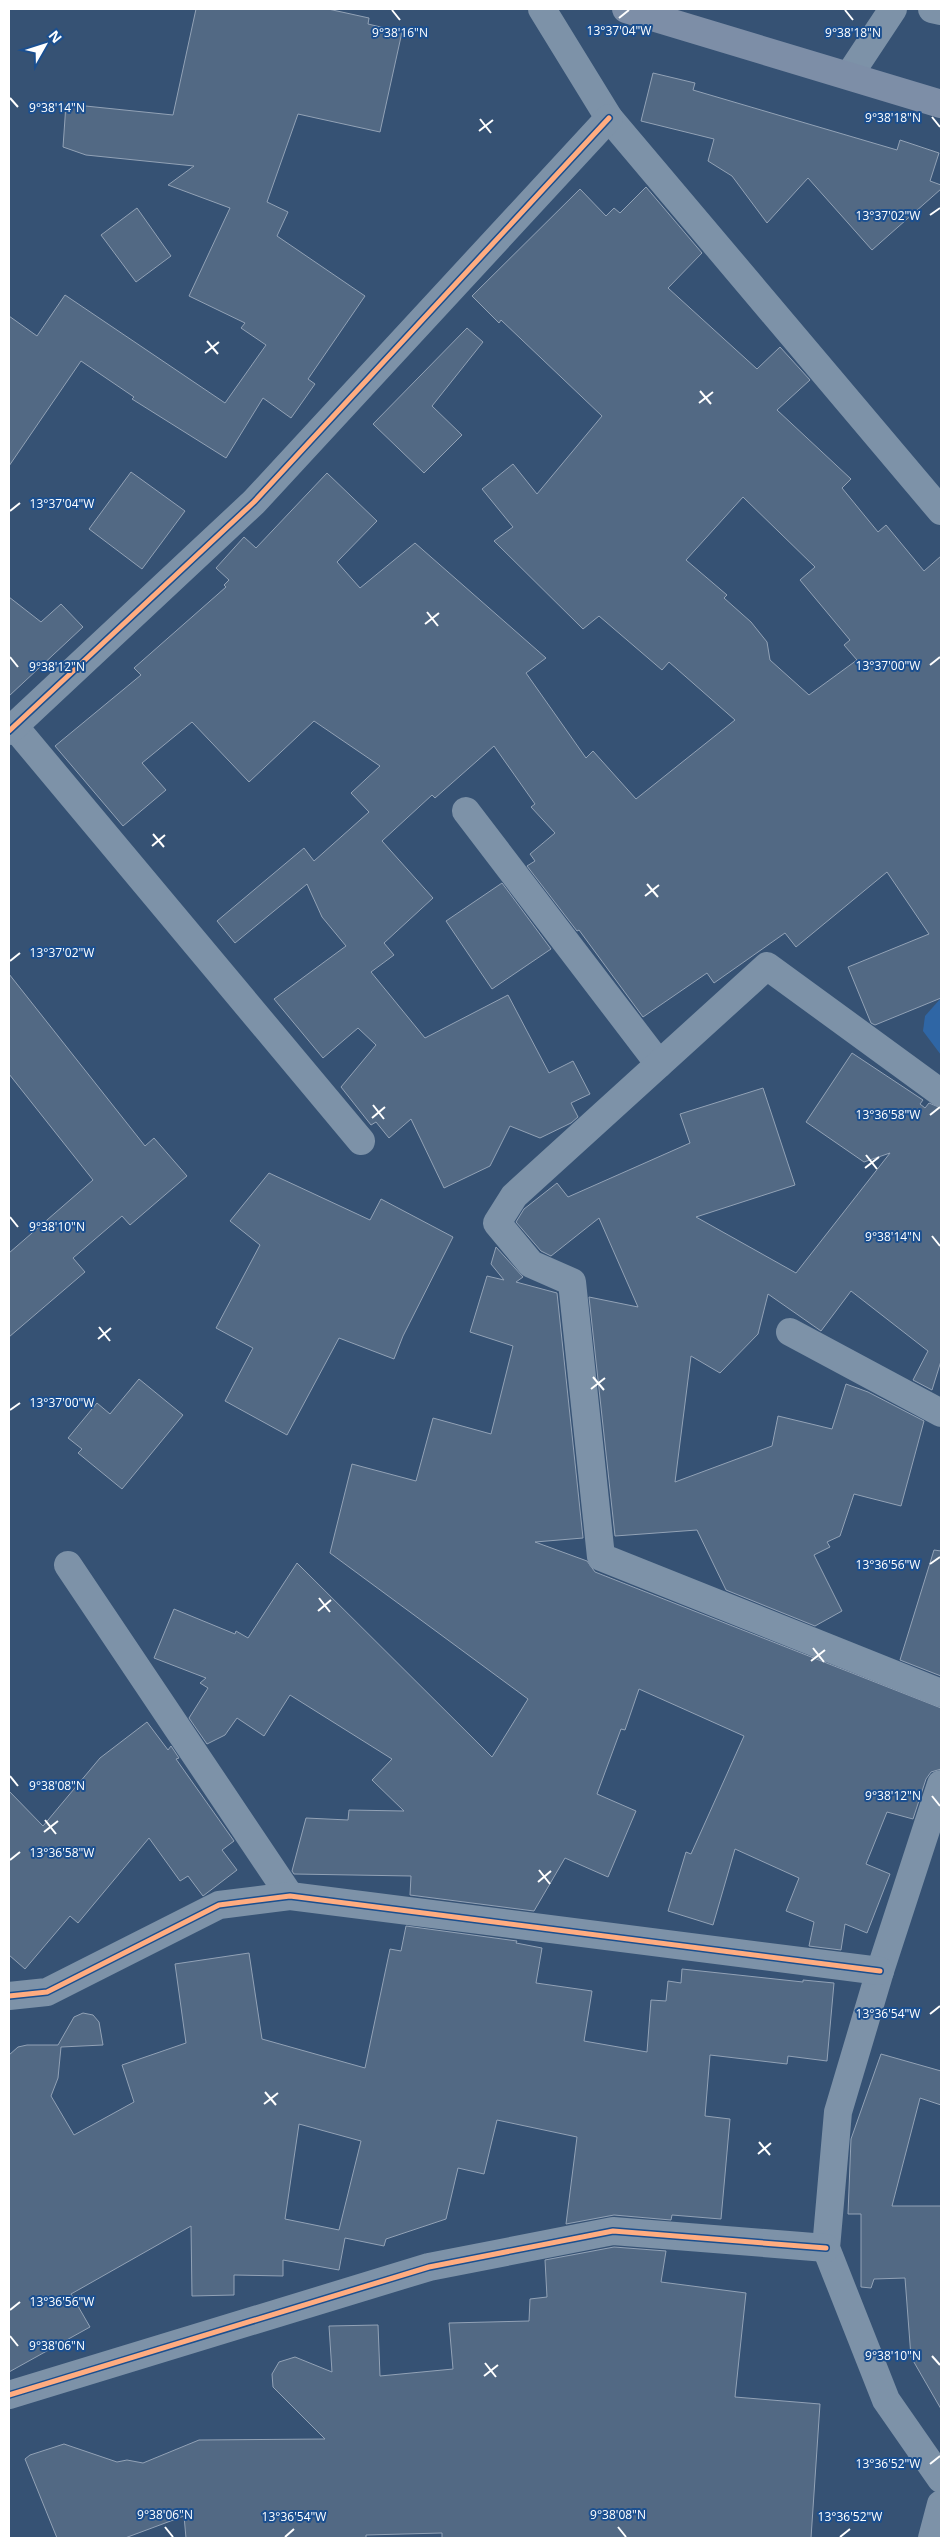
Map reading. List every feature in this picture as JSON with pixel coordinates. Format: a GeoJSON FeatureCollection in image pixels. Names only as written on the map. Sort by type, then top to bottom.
{"type":"FeatureCollection","features":[{"type":"Feature","properties":{"kind":"main road"},"geometry":{"type":"LineString","coordinates":[[626,9],[850,74],[941,104]]}},
{"type":"Feature","properties":{"kind":"street"},"geometry":{"type":"LineString","coordinates":[[542,9],[609,118],[941,511]]}},
{"type":"Feature","properties":{"kind":"street"},"geometry":{"type":"LineString","coordinates":[[850,74],[893,9]]}},
{"type":"Feature","properties":{"kind":"street"},"geometry":{"type":"LineString","coordinates":[[932,9],[941,11]]}},
{"type":"Feature","properties":{"kind":"street"},"geometry":{"type":"LineString","coordinates":[[361,1140],[12,728],[254,502],[609,118]]}},
{"type":"Feature","properties":{"kind":"street"},"geometry":{"type":"LineString","coordinates":[[466,811],[659,1064]]}},
{"type":"Feature","properties":{"kind":"street"},"geometry":{"type":"LineString","coordinates":[[941,1093],[767,966],[514,1196],[497,1224],[531,1264],[572,1282],[601,1557],[941,1693]]}},
{"type":"Feature","properties":{"kind":"street"},"geometry":{"type":"LineString","coordinates":[[790,1332],[941,1413]]}},
{"type":"Feature","properties":{"kind":"street"},"geometry":{"type":"LineString","coordinates":[[68,1565],[290,1896]]}},
{"type":"Feature","properties":{"kind":"street"},"geometry":{"type":"LineString","coordinates":[[941,1784],[880,1971],[838,2112],[826,2248],[886,2400],[941,2479]]}},
{"type":"Feature","properties":{"kind":"street"},"geometry":{"type":"LineString","coordinates":[[9,1996],[47,1992],[219,1905],[290,1896],[880,1971]]}},
{"type":"Feature","properties":{"kind":"street"},"geometry":{"type":"LineString","coordinates":[[9,2395],[429,2267],[612,2231],[826,2248]]}},
{"type":"Feature","properties":{"kind":"street"},"geometry":{"type":"LineString","coordinates":[[932,2538],[941,2504]]}},
{"type":"Feature","properties":{"kind":"shaded area"},"geometry":{"type":"Polygon","coordinates":[[[941,998],[941,1055],[923,1031],[925,1016],[941,998]]]}},
{"type":"Feature","properties":{"kind":"building"},"geometry":{"type":"Polygon","coordinates":[[[196,9],[328,9],[369,18],[368,24],[402,32],[380,132],[298,114],[267,202],[288,212],[277,236],[365,296],[308,379],[315,384],[291,418],[263,398],[226,458],[132,399],[134,397],[81,361],[9,466],[9,316],[37,336],[65,295],[225,403],[266,345],[241,328],[245,323],[189,296],[230,208],[168,185],[194,166],[86,155],[63,147],[66,104],[173,115],[196,9]]]}},
{"type":"Feature","properties":{"kind":"building"},"geometry":{"type":"Polygon","coordinates":[[[653,73],[695,83],[693,90],[897,150],[900,140],[939,153],[930,181],[941,185],[941,189],[872,250],[808,178],[767,223],[732,176],[708,161],[714,139],[641,121],[653,73]]]}},
{"type":"Feature","properties":{"kind":"building"},"geometry":{"type":"Polygon","coordinates":[[[646,187],[702,253],[668,288],[757,369],[780,347],[810,380],[777,410],[851,479],[842,488],[878,532],[886,525],[924,571],[941,556],[941,998],[875,1025],[871,1023],[848,967],[929,934],[887,872],[796,947],[785,933],[714,983],[707,973],[643,1017],[579,930],[577,931],[527,866],[535,861],[530,854],[555,833],[531,807],[535,804],[494,746],[435,798],[432,795],[382,841],[433,898],[384,943],[394,955],[371,972],[425,1038],[508,995],[549,1073],[573,1061],[590,1094],[571,1103],[578,1117],[571,1123],[540,1138],[510,1126],[490,1166],[444,1188],[411,1119],[389,1138],[376,1122],[371,1125],[341,1087],[376,1045],[358,1028],[323,1058],[274,999],[346,946],[322,917],[307,884],[235,943],[217,921],[304,848],[314,861],[369,812],[351,793],[380,766],[314,721],[249,782],[192,722],[142,763],[166,790],[123,826],[55,746],[141,675],[134,668],[226,587],[224,585],[229,580],[216,568],[244,537],[256,548],[327,473],[377,521],[337,562],[360,588],[415,543],[546,658],[526,673],[586,758],[593,751],[636,799],[735,720],[669,662],[662,670],[599,616],[583,629],[494,541],[513,527],[482,489],[513,464],[537,494],[602,416],[501,320],[499,323],[472,296],[580,189],[606,216],[614,208],[620,213],[646,187]],[[743,497],[686,560],[727,595],[724,598],[751,622],[767,642],[770,660],[809,695],[857,660],[844,645],[850,640],[800,580],[815,567],[743,497]]]}},
{"type":"Feature","properties":{"kind":"building"},"geometry":{"type":"Polygon","coordinates":[[[137,208],[171,256],[136,282],[101,235],[137,208]]]}},
{"type":"Feature","properties":{"kind":"building"},"geometry":{"type":"Polygon","coordinates":[[[467,328],[483,342],[432,406],[462,435],[424,473],[373,424],[467,328]]]}},
{"type":"Feature","properties":{"kind":"building"},"geometry":{"type":"Polygon","coordinates":[[[131,472],[185,511],[142,569],[89,529],[131,472]]]}},
{"type":"Feature","properties":{"kind":"building"},"geometry":{"type":"Polygon","coordinates":[[[9,597],[41,622],[61,604],[83,627],[9,696],[9,597]]]}},
{"type":"Feature","properties":{"kind":"building"},"geometry":{"type":"Polygon","coordinates":[[[502,883],[551,949],[492,989],[446,921],[502,883]]]}},
{"type":"Feature","properties":{"kind":"building"},"geometry":{"type":"Polygon","coordinates":[[[9,974],[145,1146],[154,1138],[187,1176],[130,1225],[122,1216],[73,1258],[85,1272],[9,1337],[9,1253],[93,1180],[9,1074],[9,974]]]}},
{"type":"Feature","properties":{"kind":"building"},"geometry":{"type":"Polygon","coordinates":[[[852,1053],[923,1100],[920,1104],[925,1108],[929,1103],[941,1108],[941,1361],[932,1390],[913,1380],[928,1351],[851,1291],[821,1331],[768,1294],[758,1334],[720,1373],[691,1356],[675,1482],[772,1446],[778,1416],[832,1429],[846,1384],[868,1392],[924,1421],[901,1506],[854,1494],[840,1536],[827,1542],[830,1547],[814,1555],[842,1611],[815,1626],[726,1590],[697,1530],[615,1536],[589,1297],[638,1307],[599,1218],[551,1256],[541,1251],[516,1222],[524,1209],[557,1183],[568,1197],[690,1143],[680,1114],[763,1088],[795,1185],[696,1217],[796,1273],[890,1153],[864,1162],[806,1122],[852,1053]]]}},
{"type":"Feature","properties":{"kind":"building"},"geometry":{"type":"Polygon","coordinates":[[[269,1173],[370,1220],[381,1199],[453,1237],[403,1336],[394,1359],[339,1338],[287,1435],[225,1401],[253,1348],[216,1328],[260,1245],[230,1221],[269,1173]]]}},
{"type":"Feature","properties":{"kind":"building"},"geometry":{"type":"Polygon","coordinates":[[[496,1247],[523,1277],[516,1282],[557,1293],[583,1538],[535,1542],[587,1561],[595,1572],[941,1708],[941,1769],[931,1772],[926,1779],[913,1819],[887,1812],[866,1864],[890,1874],[867,1933],[845,1924],[841,1950],[809,1946],[814,1922],[786,1911],[799,1878],[735,1849],[713,1925],[668,1911],[686,1852],[691,1854],[744,1736],[639,1689],[625,1730],[621,1729],[597,1794],[636,1811],[608,1877],[565,1858],[534,1911],[410,1895],[411,1876],[294,1874],[292,1871],[306,1818],[348,1820],[349,1810],[404,1811],[372,1780],[392,1759],[290,1695],[264,1736],[237,1718],[225,1735],[207,1744],[189,1718],[208,1688],[200,1683],[206,1678],[154,1658],[174,1609],[235,1634],[236,1631],[248,1638],[297,1563],[492,1757],[528,1699],[330,1553],[352,1464],[416,1481],[433,1418],[491,1434],[513,1346],[470,1332],[487,1276],[504,1280],[491,1264],[496,1247]]]}},
{"type":"Feature","properties":{"kind":"building"},"geometry":{"type":"Polygon","coordinates":[[[139,1379],[183,1415],[122,1489],[78,1453],[82,1449],[68,1438],[97,1403],[110,1414],[139,1379]]]}},
{"type":"Feature","properties":{"kind":"building"},"geometry":{"type":"Polygon","coordinates":[[[934,1550],[941,1551],[941,1676],[900,1660],[934,1550]]]}},
{"type":"Feature","properties":{"kind":"building"},"geometry":{"type":"Polygon","coordinates":[[[147,1722],[168,1750],[171,1746],[179,1758],[176,1759],[234,1841],[222,1850],[237,1870],[203,1896],[188,1876],[180,1881],[149,1838],[78,1923],[70,1916],[25,1969],[9,1955],[9,1791],[43,1826],[100,1758],[147,1722]]]}},
{"type":"Feature","properties":{"kind":"building"},"geometry":{"type":"Polygon","coordinates":[[[406,1926],[517,1941],[516,1943],[542,1948],[536,1983],[592,1991],[584,2041],[647,2052],[651,2000],[666,2001],[668,1981],[681,1983],[682,1969],[803,1982],[803,1980],[834,1983],[827,2061],[788,2056],[787,2064],[710,2055],[705,2116],[730,2119],[721,2219],[672,2215],[671,2220],[614,2215],[566,2224],[577,2137],[497,2120],[484,2174],[458,2168],[446,2219],[386,2239],[384,2246],[345,2238],[339,2270],[283,2260],[283,2276],[234,2275],[234,2295],[192,2296],[191,2226],[71,2294],[90,2327],[9,2372],[9,2055],[18,2047],[27,2045],[58,2045],[74,2017],[83,2013],[93,2015],[99,2022],[103,2045],[61,2047],[58,2078],[51,2096],[74,2135],[134,2102],[122,2065],[186,2043],[175,1964],[249,1953],[262,2039],[365,2068],[390,1949],[401,1951],[406,1926]],[[299,2124],[285,2219],[339,2230],[361,2141],[299,2124]]]}},
{"type":"Feature","properties":{"kind":"building"},"geometry":{"type":"Polygon","coordinates":[[[881,2054],[941,2071],[941,2105],[920,2098],[892,2206],[941,2206],[941,2409],[911,2357],[905,2278],[874,2279],[871,2288],[861,2287],[861,2214],[848,2214],[851,2139],[881,2054]]]}},
{"type":"Feature","properties":{"kind":"building"},"geometry":{"type":"Polygon","coordinates":[[[614,2247],[666,2251],[661,2282],[746,2293],[735,2397],[820,2404],[811,2538],[442,2538],[442,2533],[366,2535],[366,2538],[186,2538],[184,2516],[125,2538],[57,2538],[25,2459],[30,2455],[64,2444],[117,2462],[127,2460],[143,2463],[199,2440],[325,2439],[273,2387],[272,2374],[279,2362],[295,2357],[332,2372],[329,2326],[378,2325],[380,2376],[453,2369],[449,2323],[529,2321],[530,2299],[547,2297],[545,2260],[614,2247]]]}},
{"type":"Feature","properties":{"kind":"cycle path"},"geometry":{"type":"LineString","coordinates":[[9,731],[254,502],[609,118]]}},
{"type":"Feature","properties":{"kind":"cycle path"},"geometry":{"type":"LineString","coordinates":[[9,1996],[47,1992],[219,1905],[290,1896],[880,1971]]}},
{"type":"Feature","properties":{"kind":"cycle path"},"geometry":{"type":"LineString","coordinates":[[9,2395],[429,2267],[613,2231],[826,2248]]}}]}
